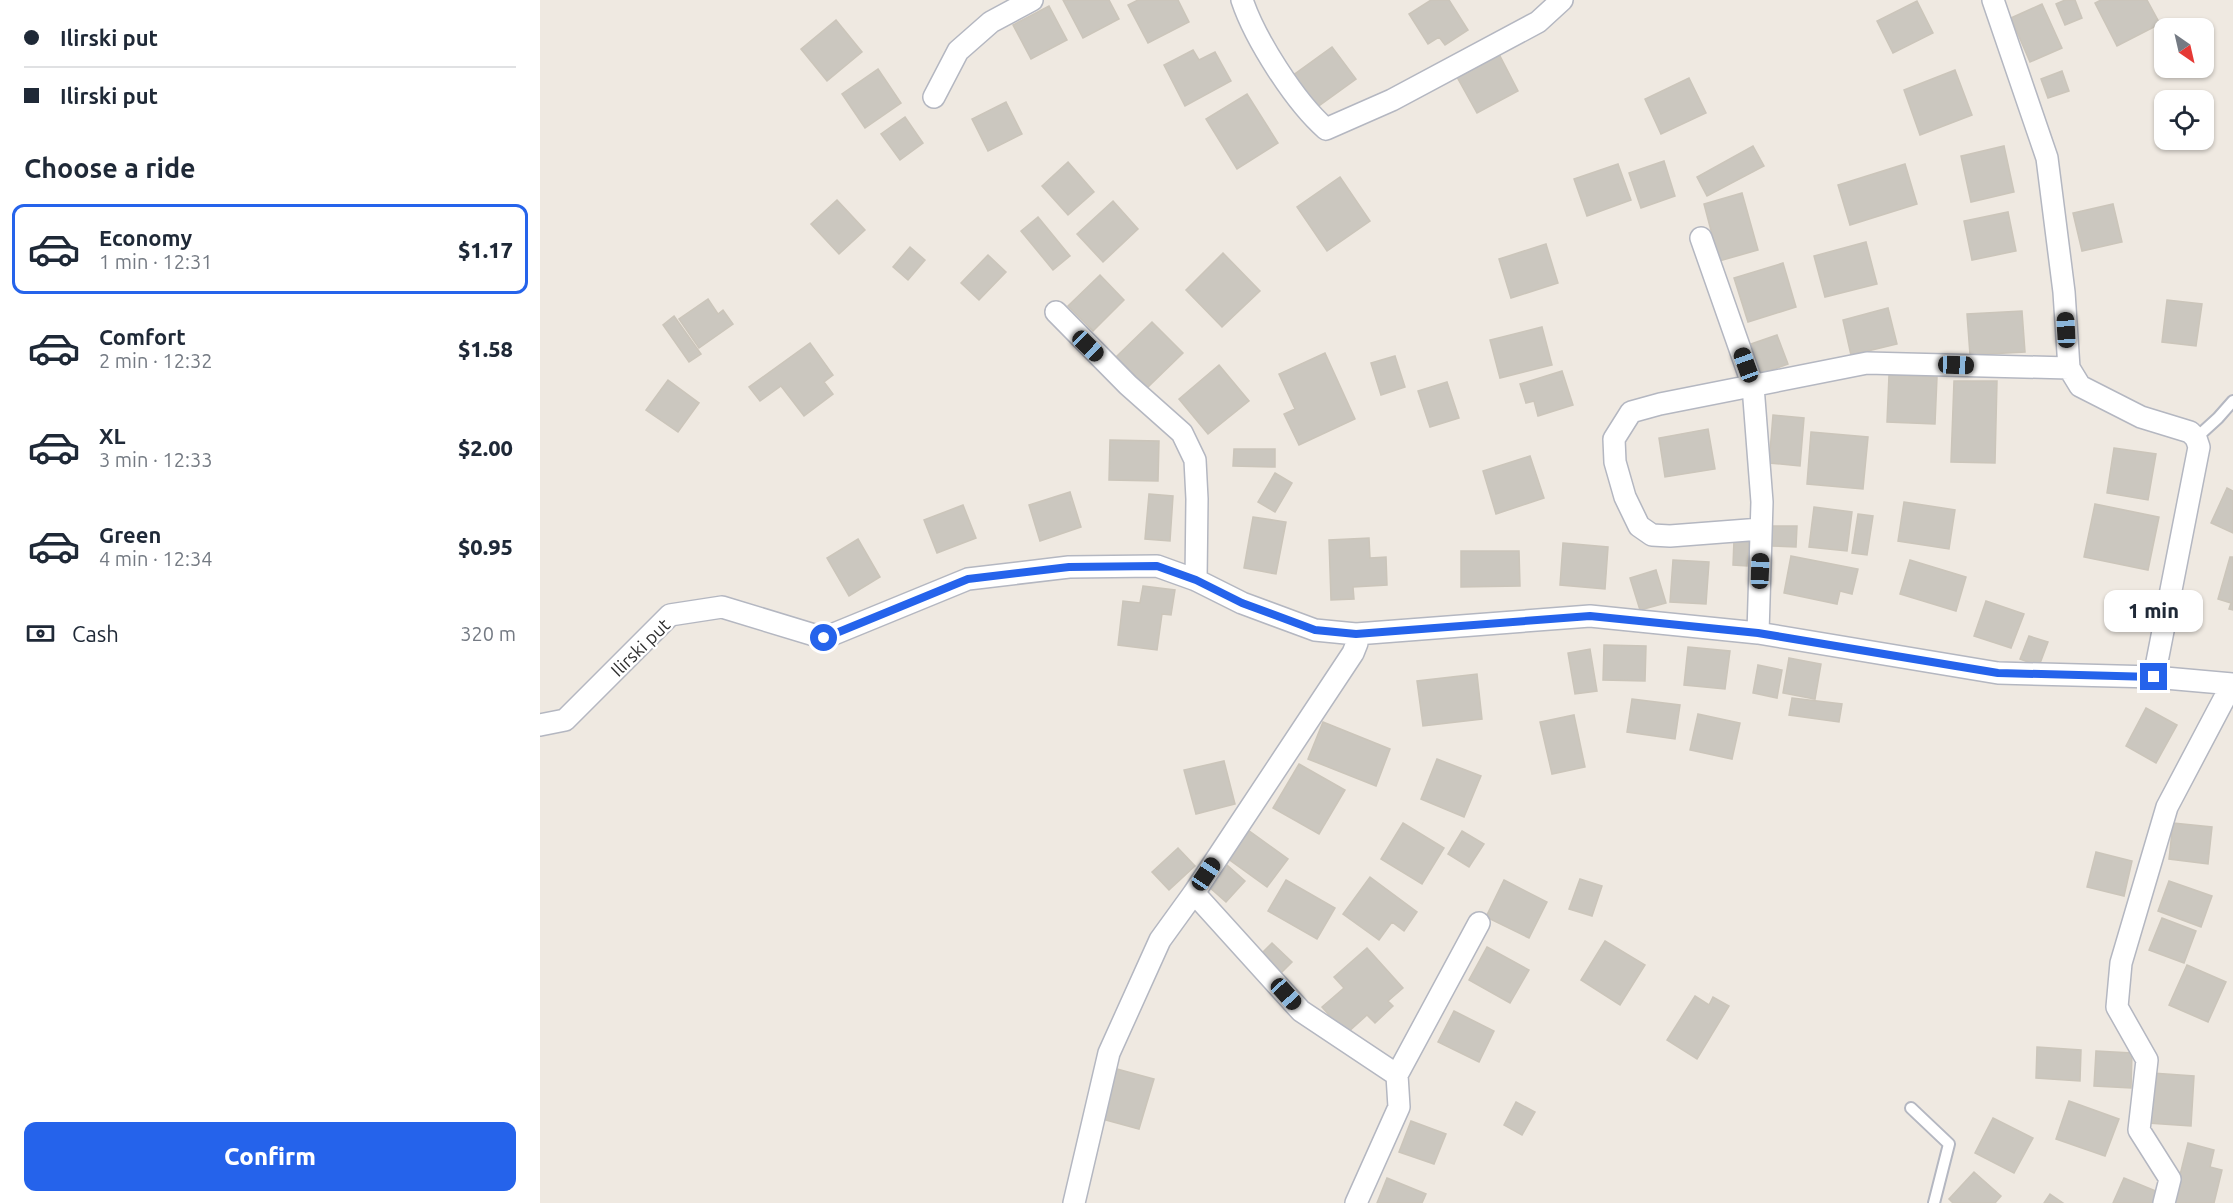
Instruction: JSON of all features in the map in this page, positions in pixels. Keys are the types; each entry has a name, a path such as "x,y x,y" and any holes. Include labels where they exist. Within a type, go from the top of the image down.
{"street":[{"path":"934,97 958,51 991,22 1032,0"},
{"path":"1242,0 1248,19 1284,77 1315,120 1326,129 1392,100 1538,22 1562,0"},
{"path":"1993,0 2048,158 2064,292 2069,368 2080,386 2141,417 2190,432 2196,438 2199,447 2154,677"},
{"path":"1701,238 1753,386 1762,502 1758,633"},
{"path":"1056,312 1128,385 1182,433 1194,460 1197,500 1196,580"},
{"path":"1761,530 1670,536 1652,535 1639,526 1625,497 1614,451 1614,439 1631,412 1660,404 1867,363 2069,368"},
{"name":"Ilirski put","path":"540,725 565,720 670,615 722,607 824,638 968,579 1069,567 1157,566 1196,580 1242,603 1315,630 1356,634 1590,616 1758,633 1998,673 2154,677 2233,684"},
{"path":"1074,1203 1110,1053 1161,940 1353,653 1357,643 1356,634"},
{"path":"2164,1203 2170,1179 2139,1130 2147,1060 2117,1007 2121,963 2167,807 2233,684"},
{"path":"1194,893 1301,1011 1397,1075"},
{"path":"1356,1203 1399,1107 1397,1075 1479,923"}],"lane":[{"path":"2196,438 2218,418 2233,400"},
{"path":"1911,1108 1949,1144 1934,1203"}],"building":[{"path":"1063,0 1109,0 1119,19 1083,38"},
{"path":"1138,0 1178,0 1189,22 1148,43 1128,5"},
{"path":"1431,0 1449,0 1468,30 1445,45 1439,37 1428,44 1409,14"},
{"path":"2065,0 2075,0 2082,18 2065,25 2056,4"},
{"path":"2101,0 2147,0 2157,18 2154,18 2154,27 2117,46 2095,3"},
{"path":"1917,1 1933,33 1893,53 1877,21"},
{"path":"2042,4 2062,48 2030,62 2011,18"},
{"path":"1049,6 1067,40 1031,59 1013,25"},
{"path":"836,20 862,52 827,81 801,49"},
{"path":"1332,47 1356,79 1316,108 1292,76"},
{"path":"1193,50 1199,60 1215,52 1231,81 1185,106 1164,65"},
{"path":"1499,54 1518,91 1477,113 1457,77"},
{"path":"878,69 901,103 865,128 842,94"},
{"path":"1955,70 1972,115 1920,135 1904,90"},
{"path":"2062,71 2069,91 2048,98 2041,79"},
{"path":"1689,78 1706,113 1661,134 1645,99"},
{"path":"1247,94 1278,143 1237,169 1206,119"},
{"path":"1006,102 1022,134 988,151 972,119"},
{"path":"905,117 923,143 900,160 881,134"},
{"path":"1753,146 1764,166 1707,196 1697,177"},
{"path":"2004,146 2014,192 1971,202 1961,156"},
{"path":"1664,161 1675,196 1641,208 1629,173"},
{"path":"1068,162 1094,192 1068,215 1042,186"},
{"path":"1618,164 1631,200 1587,216 1574,179"},
{"path":"1905,164 1917,204 1850,225 1838,185"},
{"path":"1340,177 1370,221 1327,251 1297,207"},
{"path":"1742,193 1758,250 1719,261 1704,204"},
{"path":"837,200 865,230 839,254 811,224"},
{"path":"1113,201 1138,229 1103,262 1077,234"},
{"path":"2113,204 2122,242 2082,251 2073,213"},
{"path":"2008,212 2016,251 1972,260 1964,221"},
{"path":"1038,217 1070,256 1053,270 1021,231"},
{"path":"1866,242 1877,284 1825,297 1814,256"},
{"path":"1546,244 1558,283 1511,298 1499,259"},
{"path":"910,247 925,260 908,280 893,267"},
{"path":"1223,253 1260,291 1222,327 1186,290"},
{"path":"988,255 1006,272 979,300 961,283"},
{"path":"1783,263 1796,307 1748,322 1734,278"},
{"path":"1100,275 1124,300 1093,331 1068,306"},
{"path":"708,299 718,314 723,310 733,324 699,348 679,319"},
{"path":"2167,300 2202,304 2196,346 2162,342"},
{"path":"1888,308 1897,344 1851,355 1843,320"},
{"path":"2022,311 2025,352 1970,355 1967,314"},
{"path":"674,316 701,354 689,362 663,325"},
{"path":"1152,322 1183,353 1147,388 1116,357"},
{"path":"1542,327 1552,365 1500,378 1490,340"},
{"path":"1777,335 1788,364 1759,375 1748,345"},
{"path":"810,343 833,375 824,382 833,394 804,416 781,386 760,401 749,387"},
{"path":"1325,353 1355,419 1299,445 1284,414 1295,409 1279,374"},
{"path":"1395,356 1405,387 1381,395 1371,363"},
{"path":"1219,365 1249,401 1208,434 1179,399"},
{"path":"1562,371 1573,405 1538,416 1534,401 1526,403 1520,384"},
{"path":"1889,375 1937,377 1935,424 1887,422"},
{"path":"668,380 699,403 678,432 646,410"},
{"path":"1954,381 1997,381 1995,463 1951,462"},
{"path":"1447,382 1459,418 1430,427 1418,391"},
{"path":"1773,415 1804,418 1800,466 1769,463"},
{"path":"1708,429 1715,469 1665,477 1659,438"},
{"path":"1811,432 1868,437 1863,489 1807,484"},
{"path":"1110,440 1159,441 1158,481 1109,480"},
{"path":"2114,448 2156,454 2148,500 2107,493"},
{"path":"1234,449 1275,449 1275,467 1233,466"},
{"path":"1530,456 1544,498 1496,514 1483,471"},
{"path":"1275,473 1292,483 1275,512 1258,502"},
{"path":"2227,488 2233,491 2233,533 2211,523"},
{"path":"1070,492 1081,527 1040,541 1029,505"},
{"path":"1149,494 1173,496 1170,541 1145,539"},
{"path":"1904,502 1955,510 1949,549 1898,541"},
{"path":"2095,504 2159,517 2148,570 2084,557"},
{"path":"963,505 976,538 937,553 924,520"},
{"path":"1814,507 1852,512 1847,551 1809,547"},
{"path":"1858,514 1873,516 1867,555 1852,553"},
{"path":"1253,517 1286,522 1276,574 1244,568"},
{"path":"1772,526 1797,526 1796,547 1772,546"},
{"path":"1369,538 1370,558 1386,557 1387,585 1353,587 1354,599 1331,600 1329,540"},
{"path":"858,539 880,577 849,596 827,558"},
{"path":"1734,540 1749,542 1747,566 1733,565"},
{"path":"1563,543 1608,547 1605,589 1560,585"},
{"path":"1461,551 1519,551 1520,586 1461,587"},
{"path":"1791,556 1858,569 1852,594 1840,591 1837,604 1784,593"},
{"path":"2230,557 2233,557 2233,610 2229,609 2231,603 2218,599"},
{"path":"1673,560 1709,562 1706,604 1670,602"},
{"path":"1910,560 1966,577 1956,611 1900,594"},
{"path":"1656,570 1666,603 1640,610 1630,578"},
{"path":"1143,586 1175,590 1171,615 1162,614 1157,650 1118,645 1123,601 1140,603"},
{"path":"1986,601 2024,614 2011,648 1974,636"},
{"path":"2029,636 2048,642 2039,666 2020,659"},
{"path":"1604,645 1646,646 1645,681 1603,680"},
{"path":"1688,647 1730,651 1725,689 1684,685"},
{"path":"1590,649 1597,691 1575,694 1568,653"},
{"path":"1789,658 1821,664 1815,699 1783,693"},
{"path":"1758,665 1782,670 1777,698 1753,693"},
{"path":"1477,674 1482,719 1423,726 1417,681"},
{"path":"1792,698 1842,704 1839,722 1789,715"},
{"path":"1632,699 1680,705 1675,739 1627,732"},
{"path":"2146,708 2177,725 2156,763 2126,746"},
{"path":"1698,714 1740,723 1732,759 1690,750"},
{"path":"1574,715 1585,767 1552,774 1540,722"},
{"path":"1323,722 1390,749 1376,786 1308,759"},
{"path":"1437,759 1481,776 1464,817 1421,799"},
{"path":"1224,761 1235,804 1196,814 1184,770"},
{"path":"1299,764 1345,790 1319,834 1273,808"},
{"path":"1403,823 1444,848 1422,884 1381,859"},
{"path":"2173,823 2212,827 2208,864 2169,859"},
{"path":"1248,830 1288,859 1267,887 1227,858"},
{"path":"1462,831 1484,844 1469,867 1448,854"},
{"path":"1178,848 1195,866 1169,890 1152,872"},
{"path":"2096,852 2132,861 2124,896 2087,887"},
{"path":"1227,865 1245,881 1226,902 1209,887"},
{"path":"1370,877 1417,912 1404,931 1392,922 1379,940 1343,914"},
{"path":"1580,879 1602,886 1592,916 1569,909"},
{"path":"1286,880 1335,908 1317,939 1268,911"},
{"path":"1504,880 1547,902 1529,938 1486,917"},
{"path":"2169,881 2212,896 2201,927 2158,911"},
{"path":"2162,918 2196,931 2184,963 2149,950"},
{"path":"1605,941 1645,965 1620,1005 1581,980"},
{"path":"1272,943 1292,962 1280,974 1260,955"},
{"path":"1487,947 1529,970 1510,1003 1469,980"},
{"path":"1367,948 1403,988 1388,1001 1393,1006 1375,1023 1367,1015 1346,1034 1322,1007 1344,988 1334,977"},
{"path":"2187,965 2226,982 2208,1022 2169,1005"},
{"path":"1695,996 1709,1005 1713,997 1729,1006 1697,1059 1667,1040"},
{"path":"1454,1011 1494,1031 1479,1062 1438,1042"},
{"path":"2037,1047 2081,1050 2080,1081 2036,1078"},
{"path":"2096,1051 2132,1053 2131,1088 2094,1086"},
{"path":"1117,1069 1154,1079 1139,1129 1102,1119"},
{"path":"2152,1073 2194,1076 2191,1126 2148,1123"},
{"path":"2069,1101 2119,1119 2105,1156 2056,1139"},
{"path":"1516,1102 1535,1112 1522,1135 1504,1125"},
{"path":"1993,1118 2033,1138 2014,1173 1975,1153"},
{"path":"1411,1121 1446,1134 1434,1164 1399,1152"},
{"path":"2188,1143 2214,1150 2210,1167 2222,1170 2214,1203 2173,1203"},
{"path":"1974,1172 2001,1196 1995,1203 1953,1203 1949,1199"},
{"path":"1387,1178 1426,1194 1422,1203 1377,1203"},
{"path":"2124,1178 2158,1192 2154,1203 2113,1203"},
{"path":"2050,1194 2063,1203 2044,1203"}],"route":[{"path":"824,638 968,579 1069,567 1157,566 1196,580 1242,603 1315,630 1356,634 1590,616 1758,633 1998,673 2154,677"}]}
